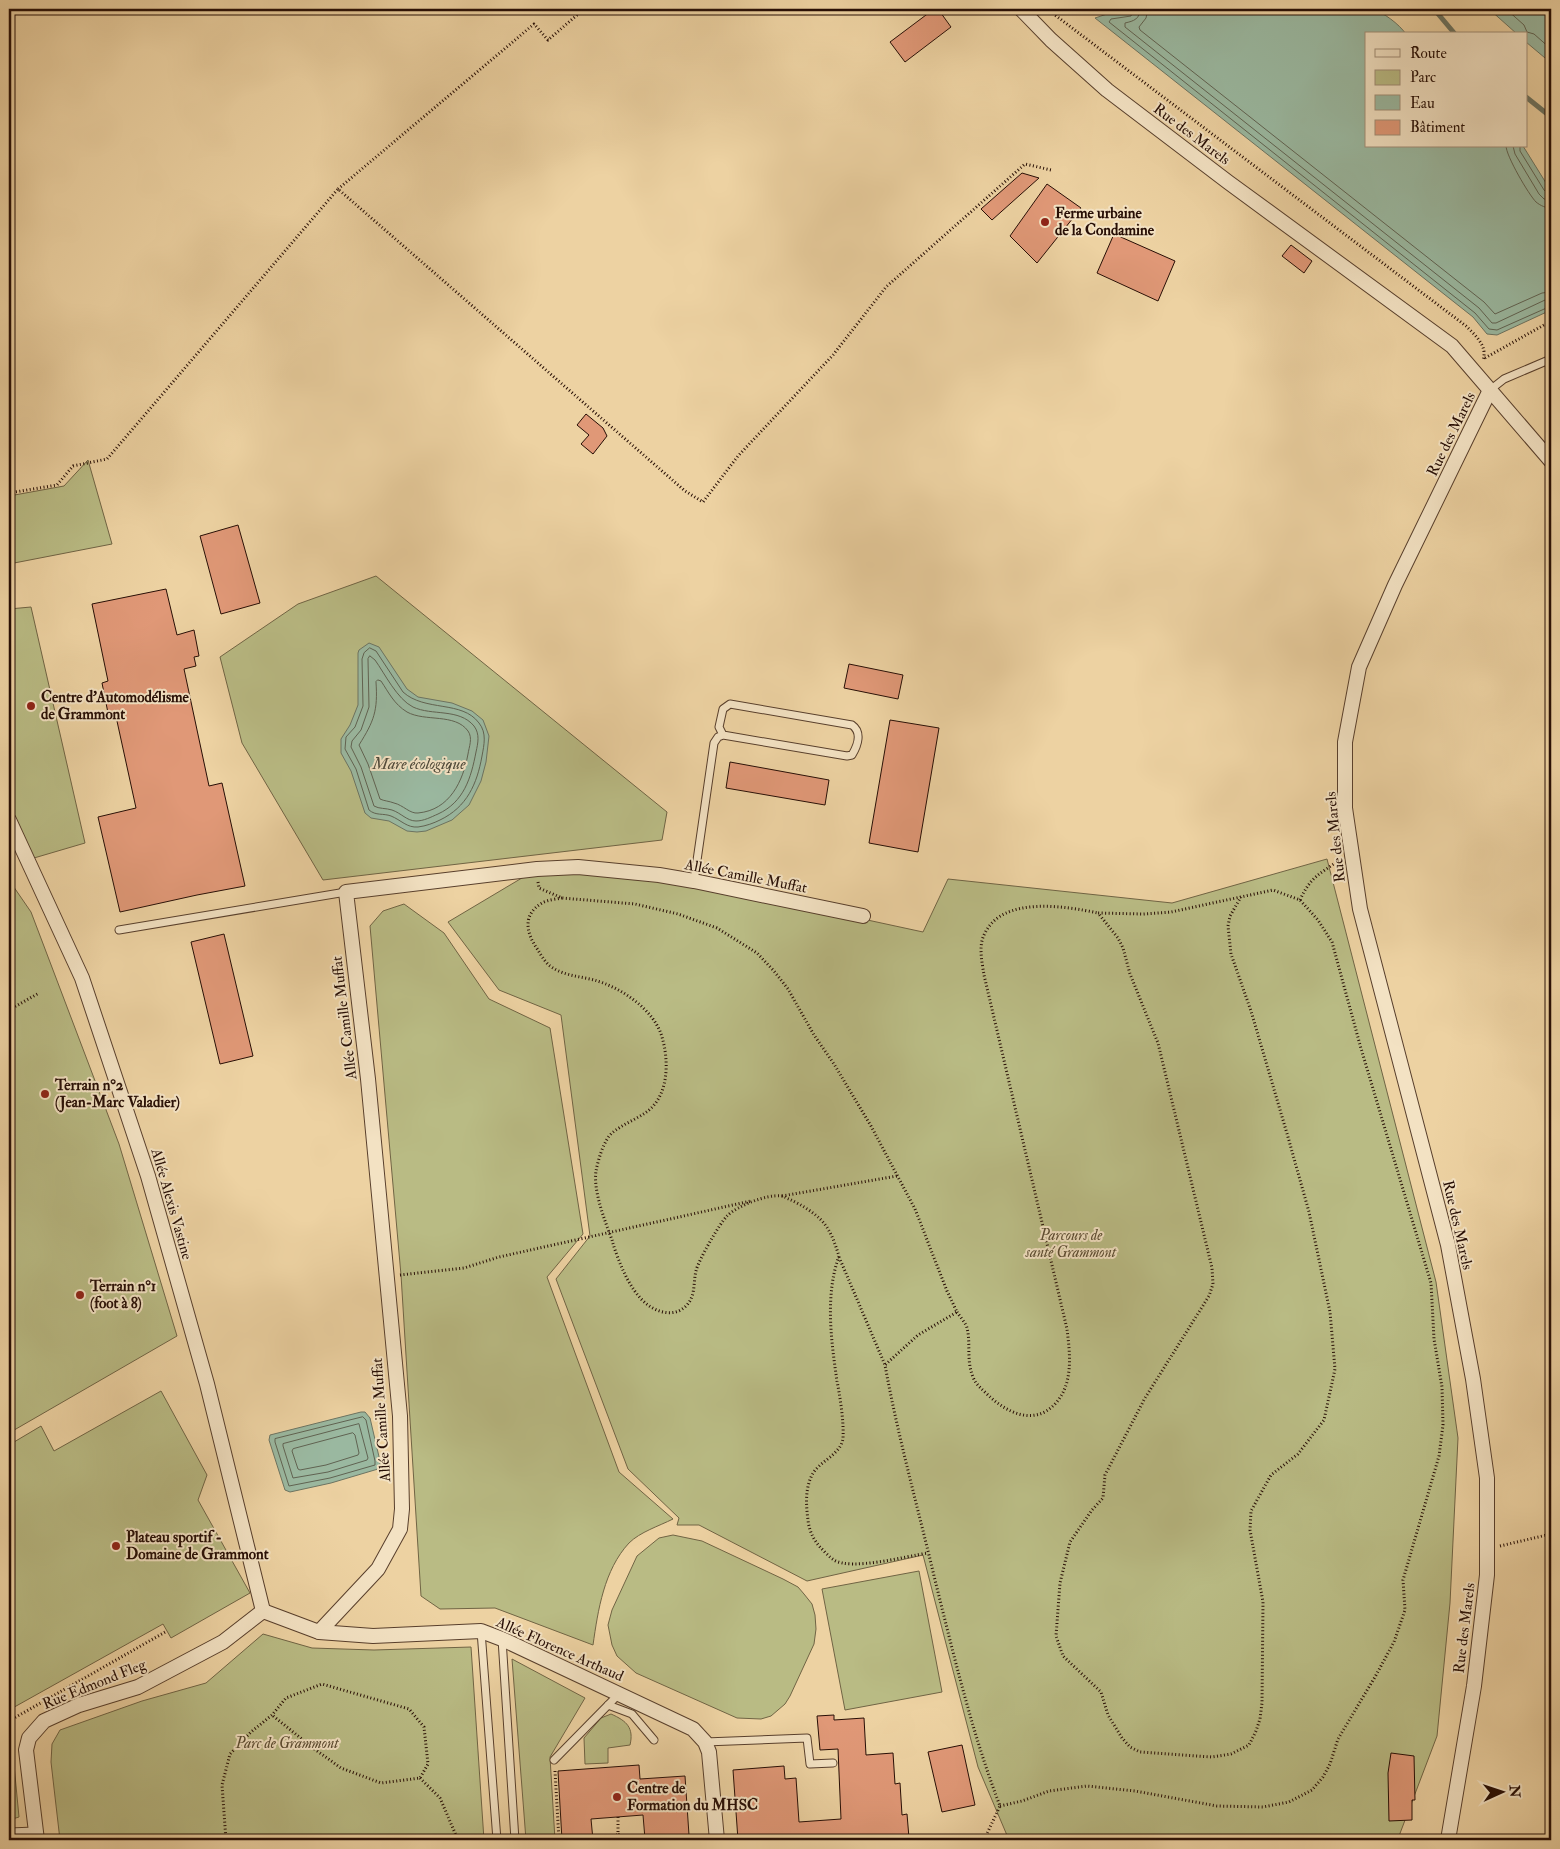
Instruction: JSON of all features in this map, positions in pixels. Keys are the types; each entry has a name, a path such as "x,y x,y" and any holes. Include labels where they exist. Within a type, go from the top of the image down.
{"street":[{"name":"Rue des Marels","path":"1021,9 1051,40 1107,90 1228,182 1452,346 1490,390 1358,667 1345,742 1345,808 1360,909 1448,1245 1473,1379 1487,1478 1487,1575 1474,1686 1448,1840"},
{"path":"1490,390 1551,461"},
{"name":"Allée Alexis Vastine","path":"9,820 82,978 148,1176 207,1384 263,1611"},
{"name":"Allée Camille Muffat","path":"319,1632 378,1569 400,1530 402,1509 400,1416 368,1079 346,892 537,869 578,867 659,875 694,881 863,916"},
{"name":"Allée Florence Arthaud","path":"263,1611 319,1632 373,1636 481,1632 502,1639 693,1729 705,1742"},
{"name":"Rue Edmond Fleg","path":"36,1836 26,1750 30,1738 44,1721 79,1705 138,1687 223,1642 263,1611"},
{"path":"705,1742 709,1752 717,1840"}],"lane":[{"path":"1490,390 1504,379 1551,359"},
{"path":"694,881 714,743 718,737 723,736 847,756 852,755 856,749 859,735 857,728 852,725 730,704 723,709 719,727 723,736"},
{"path":"119,930 346,892"},
{"path":"481,1632 497,1840"},
{"path":"502,1639 515,1840"},
{"path":"554,1760 614,1699 615,1691"},
{"path":"608,1705 632,1714 654,1740"},
{"path":"705,1742 807,1738 810,1764 833,1763"},
{"path":"9,1832 36,1836"}],"path":[{"path":"9,493 57,485 73,466 107,459 338,189 534,24 548,40 584,9"},
{"path":"1047,9 1466,326 1479,339 1485,351 1485,358 1481,366"},
{"path":"338,189 685,491 703,502 738,456 833,354 886,287 1025,164 1052,170"},
{"path":"1485,358 1551,321"},
{"path":"1300,900 1311,880 1339,860 1350,843"},
{"path":"537,869 539,888 562,898"},
{"path":"754,1200 727,1216 696,1270 694,1290 687,1305 678,1312 670,1313 654,1310 637,1296 614,1249 597,1190 596,1172 602,1151 610,1134 649,1110 662,1093 666,1076 666,1060 662,1036 657,1024 630,996 612,986 560,972 549,965 530,939 528,924 530,914 543,902 562,898 635,904 678,914 717,928 756,953 774,971 788,989 814,1035 834,1064 871,1126 915,1209 947,1291 967,1328 968,1355 972,1375 977,1384 999,1405 1020,1415 1034,1416 1047,1412 1060,1399 1067,1384 1069,1346 1067,1329 984,974 982,945 984,934 993,920 1010,911 1054,906 1098,912 1143,914 1171,912 1273,890 1300,900 1318,920 1332,942 1360,1045 1431,1283 1434,1339 1442,1387 1443,1425 1440,1456 1403,1580 1406,1610 1394,1642 1338,1739 1330,1764 1323,1777 1312,1790 1289,1802 1263,1807 1217,1806 1087,1786 1049,1791 1022,1802 1000,1806"},
{"path":"1098,912 1118,938 1123,948 1130,974 1158,1043 1212,1268 1213,1284 1209,1296 1144,1398 1105,1475 1103,1498 1092,1510 1070,1542 1060,1583 1056,1636 1063,1656 1101,1692 1108,1715 1130,1747 1140,1752 1212,1757 1231,1754 1249,1745 1260,1719 1262,1703 1263,1602 1250,1530 1251,1511 1271,1475 1298,1454 1324,1420 1335,1369 1330,1312 1308,1212 1251,1011 1231,954 1228,926 1230,916 1241,896"},
{"path":"9,1010 39,993"},
{"path":"386,1276 464,1268 499,1257 754,1200 897,1176"},
{"path":"777,1196 805,1206 828,1227 884,1365 896,1426 950,1643 984,1765 1000,1806 984,1840"},
{"path":"839,1256 833,1273 831,1287 833,1352 840,1397 843,1439 837,1450 813,1474 808,1486 806,1507 808,1529 818,1545 834,1560 844,1564 870,1563 928,1553"},
{"path":"884,1365 918,1335 957,1312"},
{"path":"1505,1546 1551,1534"},
{"path":"9,1721 167,1631"},
{"path":"226,1840 222,1785 230,1754 251,1732 272,1715 286,1698 322,1684 409,1709 424,1727 428,1764 420,1778"},
{"path":"272,1715 341,1768 381,1783 420,1778"},
{"path":"554,1760 559,1840"},
{"path":"420,1778 440,1798 458,1840"},
{"path":"612,1840 618,1834 618,1817"},
{"path":"618,1834 625,1840"}],"green space":[{"path":"88,460 112,544 9,564 9,496 64,486"},
{"path":"376,576 667,812 662,840 323,880 242,743 220,657 298,604"},
{"name":"Centre d'Automodélisme de Grammont","path":"31,607 85,843 34,858 9,803 9,609"},
{"name":"Parcours de santé Grammont","path":"1327,859 1436,1282 1458,1438 1450,1603 1437,1736 1399,1836 1339,1840 1009,1840 978,1767 923,1555 807,1581 699,1525 677,1525 679,1518 628,1469 556,1279 590,1236 561,1015 499,990 448,922 537,869 659,875 923,932 948,879 1172,903"},
{"path":"9,880 31,912 119,1144 177,1336 9,1433"},
{"path":"404,904 444,933 489,999 550,1028 583,1234 547,1277 619,1472 673,1519 639,1536 629,1543 620,1554 604,1591 593,1645 495,1608 440,1609 421,1596 401,1275 370,926 383,911"},
{"name":"Plateau sportif - Domaine de Grammont","path":"161,1391 207,1475 198,1500 250,1593 171,1638 163,1624 9,1710 9,1445 41,1426 54,1451"},
{"path":"673,1535 702,1541 783,1579 798,1587 812,1604 816,1629 814,1644 790,1696 785,1704 771,1716 761,1719 737,1718 636,1673 617,1656 612,1645 608,1625 612,1610 637,1556 659,1538"},
{"path":"919,1571 942,1692 845,1710 822,1589"},
{"name":"Parc de Grammont","path":"263,1634 312,1648 374,1650 471,1647 484,1840 60,1840 51,1762 52,1744 60,1730 142,1701 206,1683"},
{"path":"512,1659 585,1698 550,1757 555,1840 526,1840"},
{"path":"611,1714 621,1719 628,1726 631,1734 630,1745 608,1748 608,1763 585,1764 584,1738 601,1718"},
{"path":"12,1744 19,1817 9,1820 9,1746"}],"water":[{"path":"1146,9 1372,9 1390,19 1404,32 1365,32 1365,148 1524,148 1551,191 1551,310 1497,335 1487,334 1473,317 1095,18 1107,14"},
{"path":"1489,9 1551,9 1551,63 1528,44 1528,32 1515,32"},
{"name":"Mare écologique","path":"369,643 379,647 407,689 418,697 452,703 472,711 483,720 489,736 486,762 481,781 469,805 452,820 426,831 407,831 389,821 371,818 365,813 351,771 341,753 341,739 350,725 358,705 358,653 359,650"},
{"path":"365,1412 370,1418 380,1461 378,1469 331,1483 290,1492 285,1490 269,1440 270,1435"}],"building":[{"path":"934,9 938,9 951,27 905,62 890,42"},
{"path":"1022,173 1039,178 992,220 981,209"},
{"name":"Ferme urbaine de la Condamine","path":"1047,184 1081,208 1037,263 1010,236"},
{"path":"1114,234 1175,261 1158,301 1097,273"},
{"path":"1291,245 1312,261 1304,273 1282,256"},
{"path":"586,414 603,428 607,436 593,454 581,444 589,435 577,425"},
{"path":"238,525 260,603 221,614 200,536"},
{"path":"166,589 177,635 194,630 199,656 194,657 196,666 184,669 209,786 222,783 245,886 120,912 98,817 136,808 115,712 108,713 102,683 108,681 92,604"},
{"path":"849,664 903,675 898,699 844,688"},
{"path":"890,720 939,728 918,852 869,843"},
{"path":"730,762 829,780 825,805 726,788"},
{"path":"224,934 253,1056 220,1064 191,942"},
{"path":"834,1715 834,1720 864,1718 866,1755 893,1753 895,1784 900,1783 902,1815 907,1814 909,1838 872,1840 738,1840 733,1770 784,1766 785,1779 796,1778 799,1822 841,1819 838,1749 820,1750 817,1716"},
{"path":"962,1745 975,1805 942,1812 928,1752"},
{"path":"1391,1753 1414,1756 1415,1800 1412,1800 1412,1820 1389,1821 1388,1773"},
{"path":"639,1765 640,1779 685,1776 689,1835 645,1839 643,1815 591,1819 593,1840 562,1840 558,1771"}],"waterway":[{"path":"1434,9 1453,32"},
{"path":"1528,99 1551,117"}],"place":[{"name":"Ferme urbaine de la Condamine","path":"1045,222"},
{"name":"Centre d'Automodélisme de Grammont","path":"31,706"},
{"name":"Terrain n°2 (Jean-Marc Valadier)","path":"45,1094"},
{"name":"Terrain n°1 (foot à 8)","path":"80,1295"},
{"name":"Plateau sportif - Domaine de Grammont","path":"116,1546"},
{"name":"Centre de Formation du MHSC","path":"617,1797"}]}
